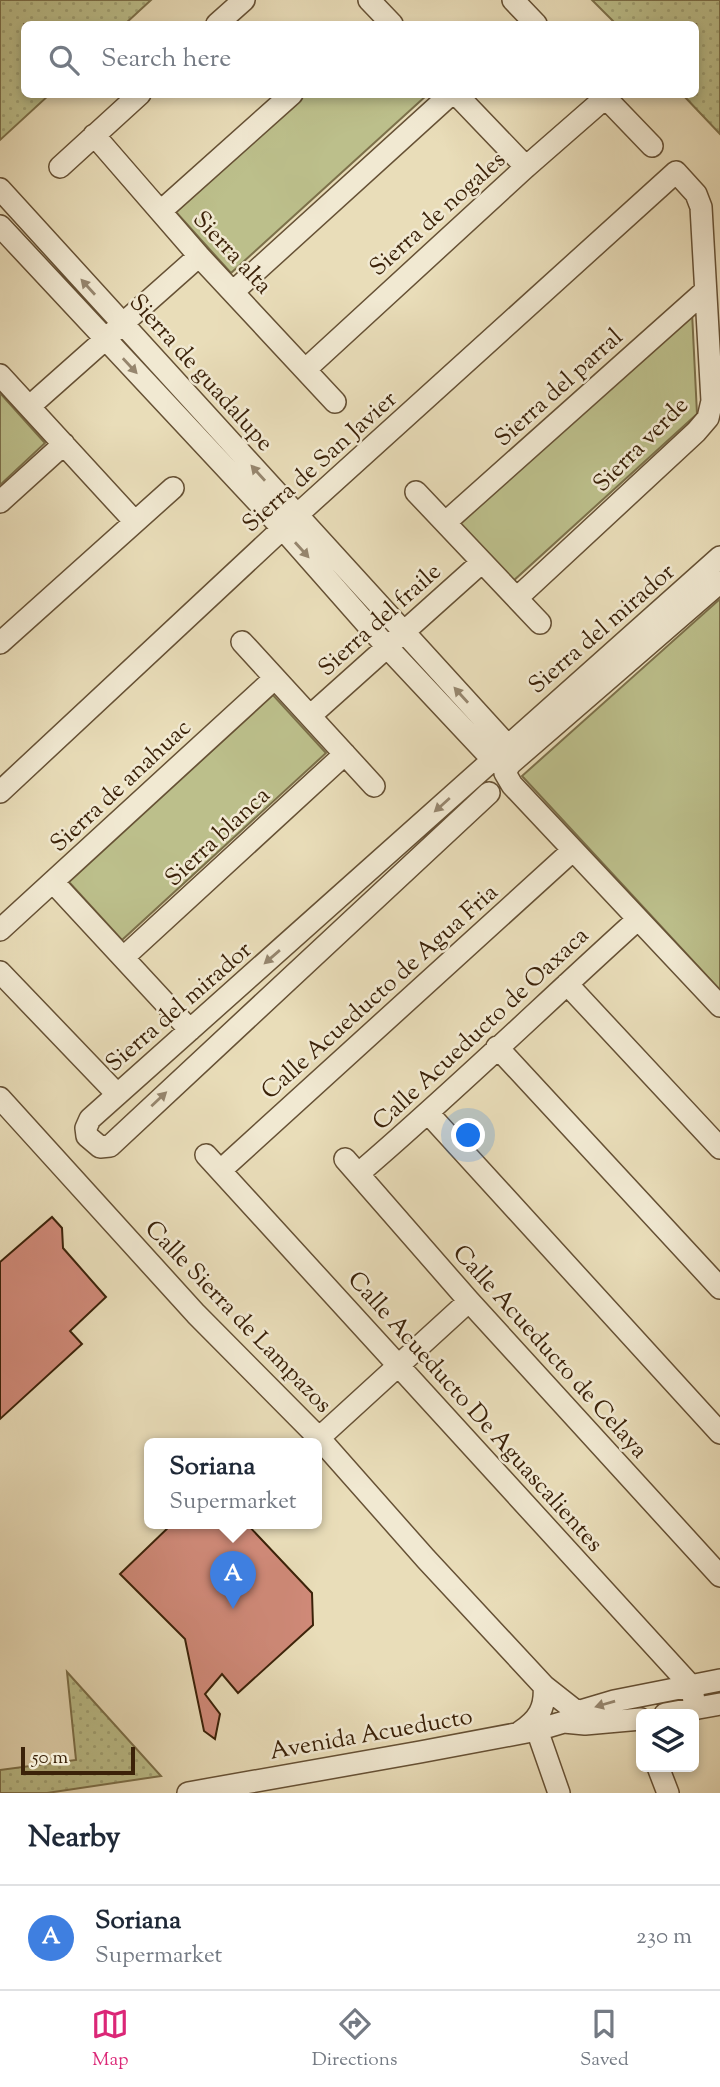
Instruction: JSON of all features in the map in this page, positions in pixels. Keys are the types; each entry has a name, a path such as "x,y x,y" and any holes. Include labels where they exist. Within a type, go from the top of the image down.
{"street":[{"path":"220,21 244,0"},
{"path":"513,0 533,21"},
{"path":"60,167 135,98"},
{"path":"161,211 288,98"},
{"path":"233,291 447,98"},
{"path":"460,98 526,167"},
{"name":"Sierra de nogales","path":"306,369 602,98"},
{"path":"606,98 652,146"},
{"name":"Sierra alta","path":"94,135 199,256 335,402"},
{"name":"Sierra verde","path":"517,598 708,418 712,401 714,355 705,291 701,207 696,194 676,172"},
{"name":"Sierra de San Javier","path":"0,792 290,522 676,172"},
{"name":"Sierra de guadalupe","path":"0,189 122,324 290,522 387,647 502,759"},
{"name":"Sierra de guadalupe","path":"0,226 105,340 404,631 502,759"},
{"path":"30,406 199,256"},
{"name":"Sierra del parral","path":"446,522 705,291"},
{"path":"0,375 135,522"},
{"path":"0,502 64,444"},
{"path":"0,643 173,488"},
{"path":"416,492 540,623"},
{"name":"Sierra del mirador","path":"489,793 110,1146 100,1147 87,1136 86,1128 90,1119 117,1094 343,894 502,759 720,557"},
{"name":"Sierra del fraile","path":"310,716 482,562"},
{"name":"Sierra del mirador","path":"502,759 516,759 720,582"},
{"path":"242,642 374,786"},
{"name":"Sierra de anahuac","path":"0,930 275,678"},
{"name":"Sierra blanca","path":"124,957 345,754"},
{"path":"502,759 512,785 720,1006"},
{"name":"Calle Acueducto de Agua Fria","path":"214,1162 572,851"},
{"path":"52,882 190,1030"},
{"path":"343,894 358,913"},
{"name":"Calle Acueducto de Oaxaca","path":"352,1166 428,1113 637,920"},
{"path":"0,972 117,1094"},
{"path":"567,984 720,1148"},
{"path":"497,1047 720,1288"},
{"name":"Calle Sierra de Lampazos","path":"0,1097 196,1314 319,1438"},
{"path":"428,1113 720,1433"},
{"name":"Calle Acueducto De Aguascalientes","path":"214,1162 692,1686"},
{"name":"Calle Acueducto de Celaya","path":"352,1166 469,1301 720,1576"},
{"path":"319,1438 469,1301"},
{"name":"Calle Sierra de Lampazos","path":"322,1441 426,1559 575,1719"},
{"name":"Avenida Acueducto","path":"191,1793 528,1731 575,1719 614,1701 720,1680"},
{"path":"544,1686 545,1696 539,1715 528,1731 559,1793"},
{"path":"692,1686 695,1709 720,1704"},
{"name":"Avenida Acueducto","path":"575,1719 636,1721"},
{"path":"659,1772 667,1793"}],"green space":[{"path":"0,0 151,0 128,21 21,21 21,98 46,98 0,140"},
{"path":"592,0 720,0 720,134 686,98 699,98 699,21 613,21"},
{"path":"302,98 424,98 231,273 176,212"},
{"path":"692,312 697,414 512,582 455,522"},
{"path":"0,393 45,443 0,485"},
{"path":"720,599 720,990 522,776"},
{"path":"273,695 326,753 122,940 69,882"},
{"path":"67,1672 161,1776 47,1793 0,1793 0,1770 76,1760"}],"building":[{"path":"52,1217 62,1228 63,1248 106,1297 70,1331 82,1344 0,1419 0,1262"},
{"path":"167,1529 252,1529 312,1593 313,1625 238,1693 222,1674 205,1694 220,1714 215,1739 204,1731 185,1639 120,1574"}],"place":[{"name":"Soriana","path":"233,1609"}]}
